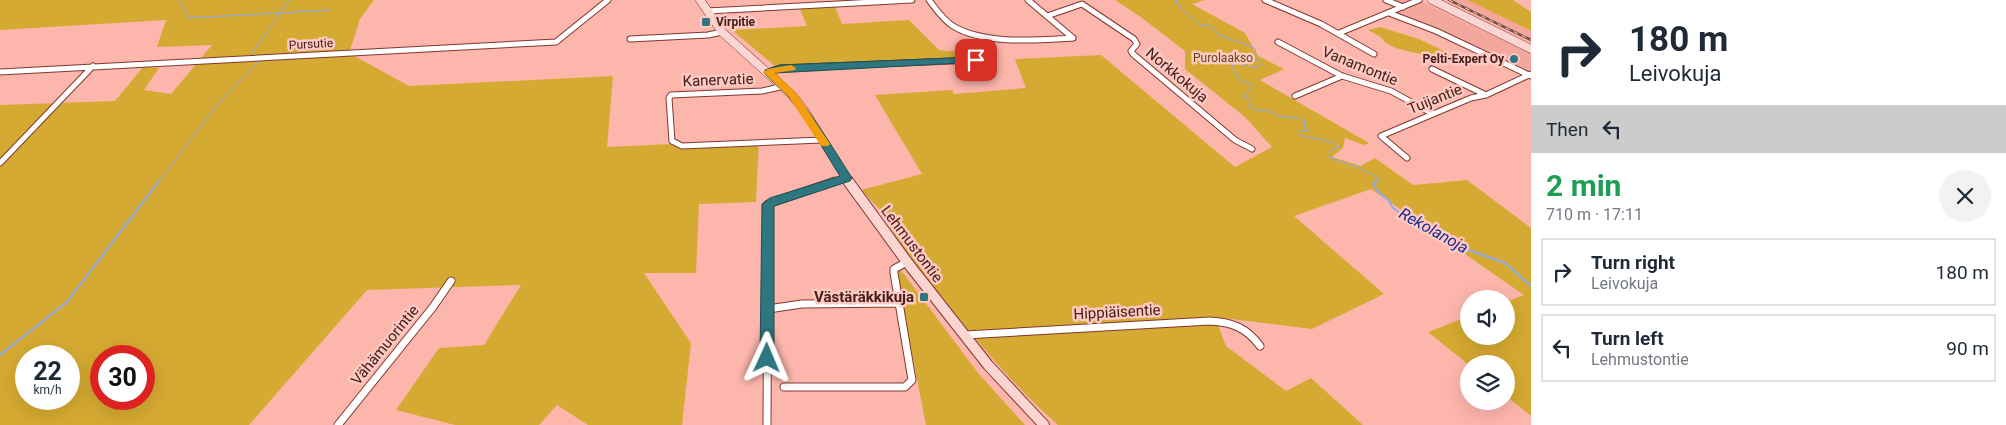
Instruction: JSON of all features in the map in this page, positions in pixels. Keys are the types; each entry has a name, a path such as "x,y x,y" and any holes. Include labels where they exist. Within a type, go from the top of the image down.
{"main road":[{"name":"Lehmustontie","path":"700,0 722,32 784,86 806,113 846,178 907,262 988,365 1044,425"},
{"path":"1432,0 1531,49"}],"street":[{"name":"Pursutie","path":"0,72 556,42 608,0"},
{"path":"706,11 912,0"},
{"path":"929,0 951,25 960,30 994,38 1021,40 1073,38 1028,0"},
{"path":"1264,0 1282,6 1339,33 1374,54"},
{"path":"1386,0 1403,7"},
{"path":"1339,33 1419,0"},
{"name":"Norkkokuja","path":"1048,16 1078,4 1090,7 1134,39 1137,44 1131,51 1136,57 1235,140 1252,149"},
{"path":"1389,13 1436,30 1530,75"},
{"path":"630,39 708,35 722,32"},
{"name":"Vanamontie","path":"1278,42 1342,76 1391,91 1433,114"},
{"path":"768,72 780,68 976,60"},
{"path":"0,162 94,66"},
{"path":"1432,69 1486,95"},
{"name":"Tuijantie","path":"1407,158 1381,136 1470,98 1486,95 1530,75"},
{"path":"1295,96 1342,76"},
{"name":"Kanervatie","path":"784,86 762,91 671,94 672,141 682,146 822,140"},
{"path":"767,425 768,204 846,178"},
{"path":"784,387 905,387 912,380 894,269 907,262"},
{"name":"Vähämuorintie","path":"338,425 433,307 451,281"},
{"path":"768,309 802,304 899,303"},
{"name":"Hippiäisentie","path":"965,335 1224,321 1238,325 1249,332 1260,346"}],"shaded area":[{"path":"1389,0 1418,0 1531,54 1531,76 1397,15 1396,12 1405,8"},
{"path":"1446,0 1467,0 1531,31 1531,42"}],"green space":[{"path":"0,0 374,0 360,19 349,53 409,86 613,76 607,147 759,140 756,202 699,204 696,273 644,273 691,343 682,425 588,425 557,405 539,425 455,425 396,410 439,348 484,345 521,285 367,290 249,425 0,425 0,105 115,101 143,67 159,68 144,90 171,94 212,45 157,47 166,20 0,30"},
{"name":"Purolaakso","path":"1115,0 1205,0 1192,4 1245,33 1258,56 1284,69 1260,80 1369,143 1364,145 1345,138 1343,148 1332,157 1361,166 1375,158 1413,185 1467,180 1531,228 1531,416 1515,403 1515,355 1460,355 1460,358 1428,332 1460,320 1460,345 1515,345 1515,298 1524,295 1371,189 1294,216 1384,294 1312,329 1215,317 1226,346 1286,391 1311,378 1363,425 1058,425 1035,404 972,334 894,236 883,213 861,190 922,174 875,95 952,90 954,94 1026,88 1015,59 1101,55 1235,167 1272,147 1245,117 1185,69 1185,51"},
{"path":"1467,0 1513,0 1531,12 1531,31"},
{"path":"835,7 842,24 909,20 939,50 967,53 969,58 776,67 732,30 807,26 800,9"},
{"path":"1380,27 1419,39 1450,54 1441,59 1391,46 1381,37 1368,30"},
{"path":"900,269 979,374 1025,425 926,425 896,272"}],"waterway":[{"path":"179,0 189,18 280,13"},
{"path":"280,13 289,0"},
{"path":"1176,0 1177,4 1198,24 1211,26 1219,35 1255,48 1256,55 1252,56 1262,63 1256,68 1235,63 1232,65 1239,79 1252,85 1251,89 1242,96 1252,101 1250,106 1255,110 1269,111 1280,117 1296,118 1305,121 1304,126 1310,130 1299,131 1300,135 1325,140 1334,144 1339,147 1327,153 1328,157 1357,167 1380,179 1377,181"},
{"path":"280,13 331,10"},
{"path":"249,58 280,13"},
{"path":"158,183 216,106 260,60"},
{"path":"0,355 67,302 159,181"},
{"name":"Rekolanoja","path":"1374,183 1377,181"},
{"name":"Rekolanoja","path":"1374,183 1376,190 1389,201 1393,208 1409,220 1430,228 1463,248 1505,263 1531,286"}],"railway":[{"path":"1449,0 1531,40"}],"slow traffic":[{"path":"791,68 780,68 768,72 792,95 806,113 825,144"}],"place":[{"name":"Virpitie","path":"706,22"},
{"name":"Pelti-Expert Oy","path":"1514,59"},
{"name":"Västäräkkikuja","path":"924,297"}],"route":[{"path":"767,358 768,204 846,178 806,113 784,86 768,72 780,68 976,60"}]}
